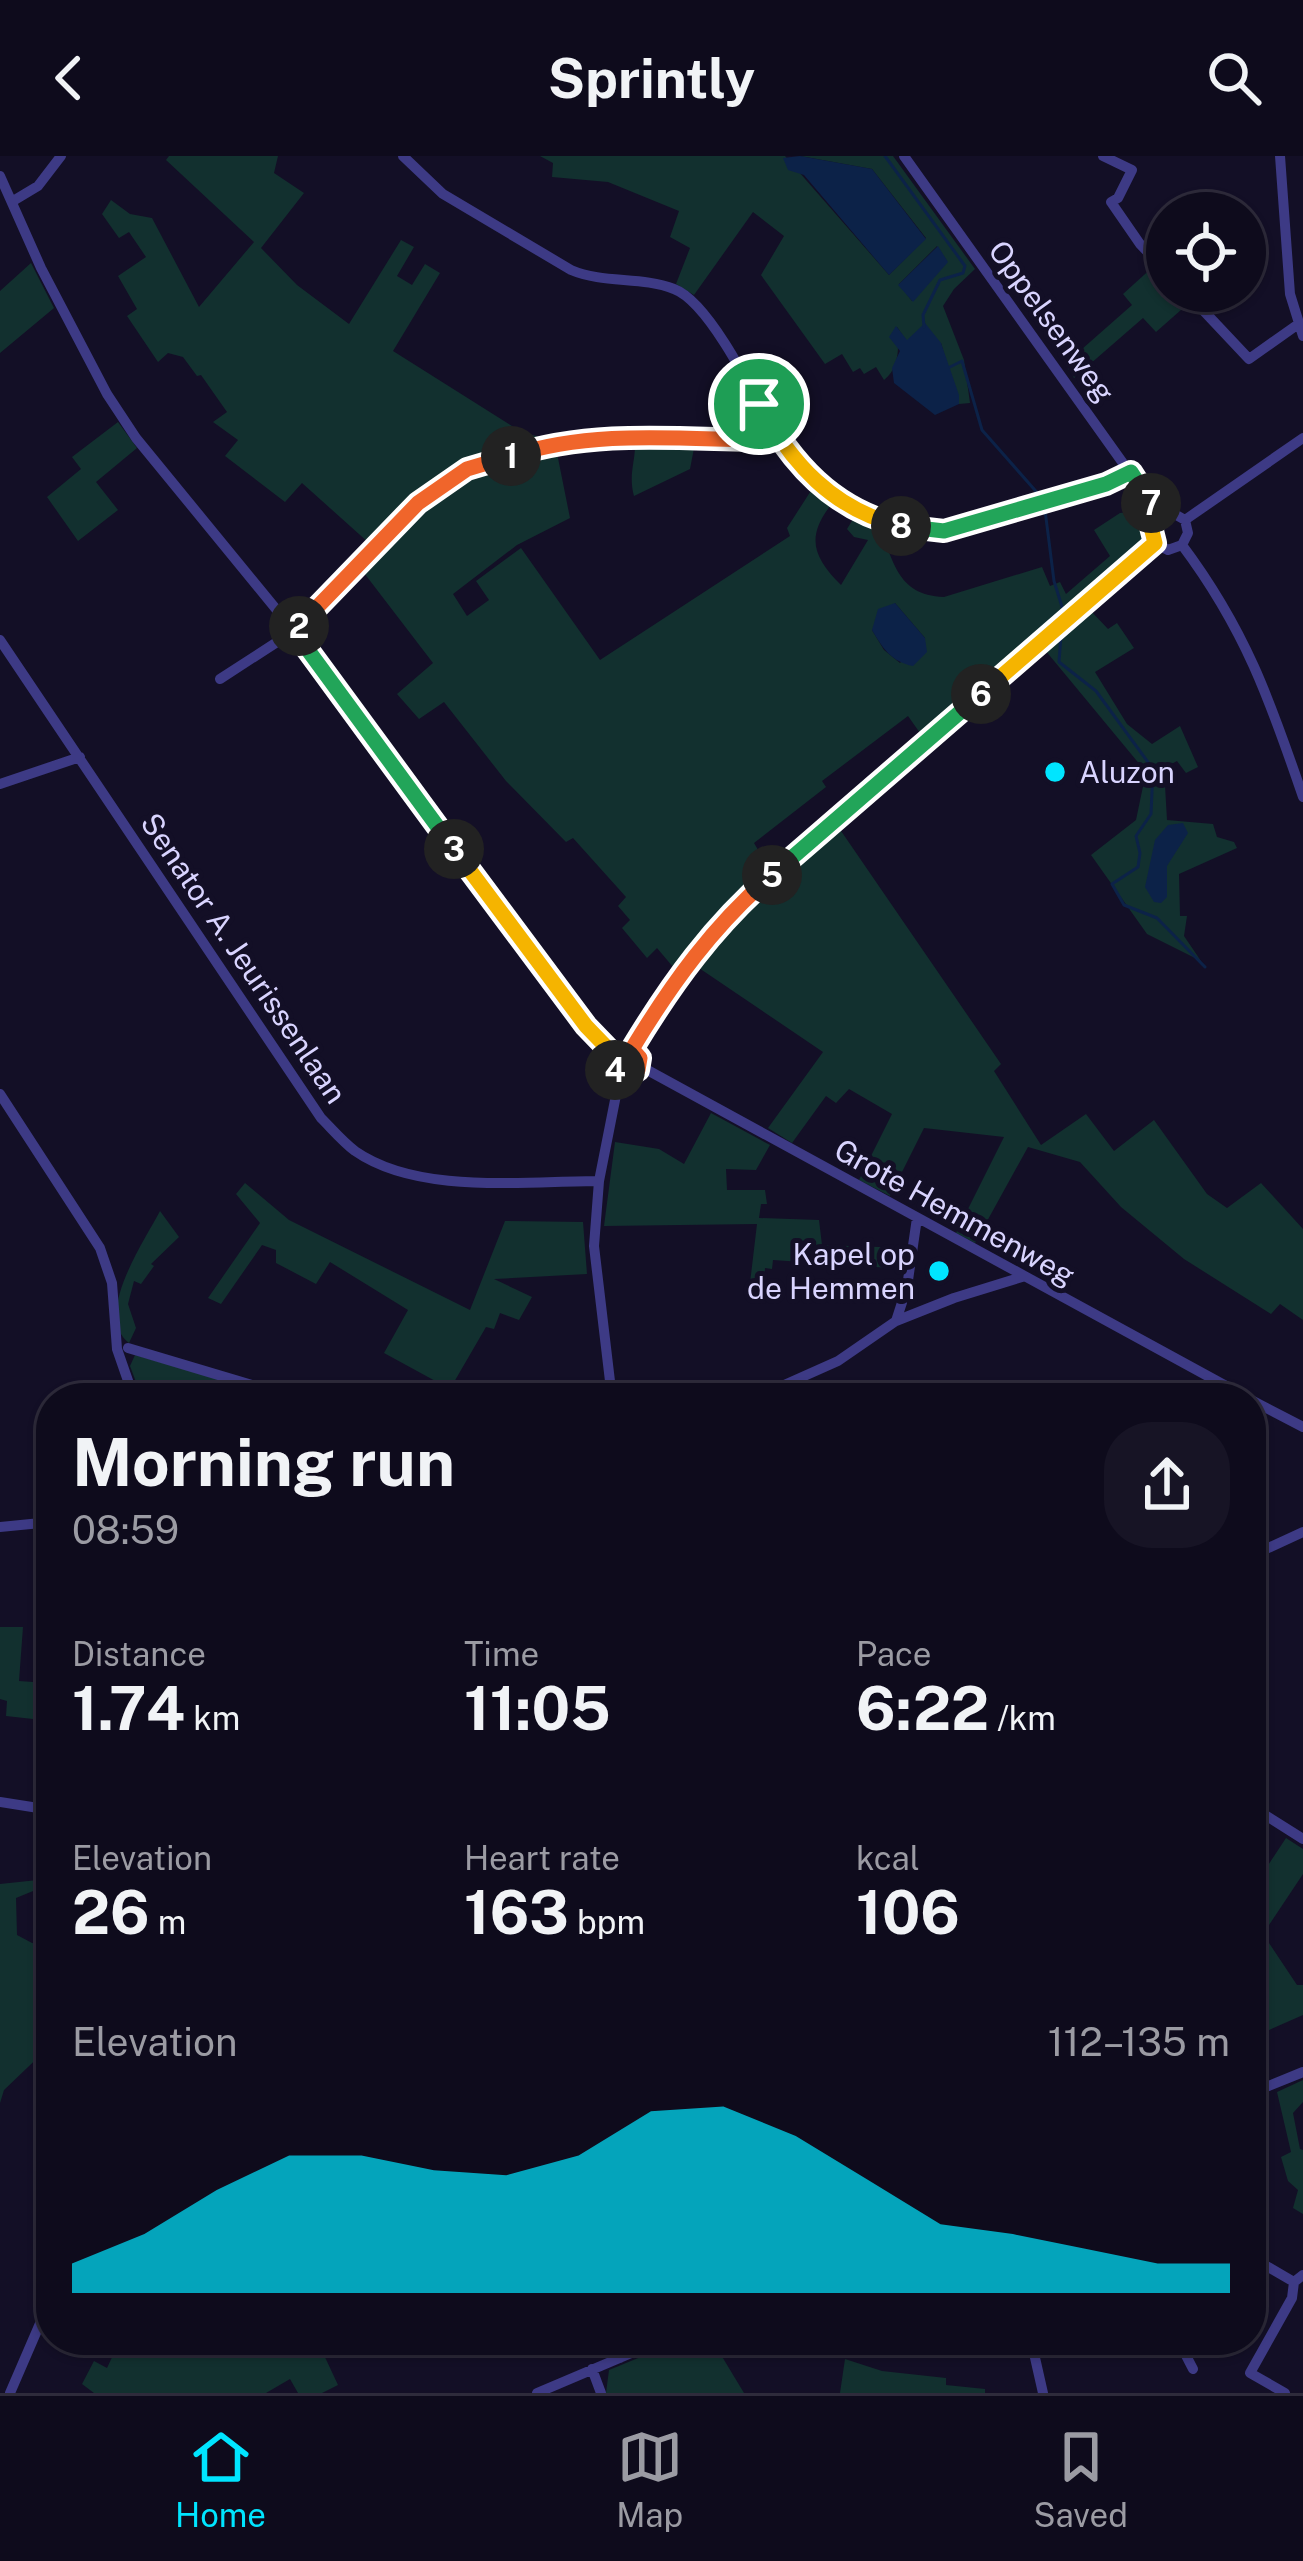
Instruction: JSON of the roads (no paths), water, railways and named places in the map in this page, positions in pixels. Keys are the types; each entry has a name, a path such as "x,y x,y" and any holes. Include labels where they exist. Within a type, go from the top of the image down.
{"street":[{"path":"13,201 38,186 61,156"},
{"path":"403,156 442,194 571,270 591,278 676,289 694,302 724,342 781,444 815,482 844,503 888,523 944,531 1106,484 1131,472"},
{"name":"Oppelsenweg","path":"904,156 1160,515"},
{"path":"1102,156 1132,170 1118,198 1111,202 1146,250"},
{"path":"1205,312 1250,359 1300,330 1290,294 1280,156"},
{"path":"0,176 40,268 106,394 136,438 294,631 573,1008 614,1055 614,1068 620,1075 632,1075 640,1066 632,1049 614,1055"},
{"path":"748,440 759,404"},
{"path":"220,680 294,631 418,503 467,469 550,445 612,436 781,444"},
{"path":"1185,520 1303,438"},
{"path":"1171,512 1185,520 1188,533 1182,545 1168,550 1155,543 1151,527 1160,515 1171,512"},
{"path":"632,1049 693,954 743,900 1155,543"},
{"path":"1182,545 1246,643 1303,797"},
{"name":"Senator A. Jeurissenlaan","path":"0,640 321,1118 356,1151 395,1170 440,1180 598,1181"},
{"path":"0,784 80,758"},
{"name":"Grote Hemmenweg","path":"640,1066 1220,1383"},
{"path":"610,1383 596,1279 598,1181 620,1075"},
{"path":"0,1094 100,1248 112,1282 117,1349 129,1383"},
{"path":"896,1321 907,1287 917,1218"},
{"path":"789,1383 838,1361 896,1321 1022,1277"},
{"path":"128,1348 246,1383"},
{"name":"Grote Hemmenweg","path":"1266,1407 1303,1427"},
{"path":"0,1527 36,1523"},
{"path":"1266,1549 1303,1532"},
{"path":"0,1802 36,1808"},
{"path":"1266,1816 1303,1839"},
{"path":"1266,2087 1303,2072"},
{"path":"1266,2264 1298,2278 1266,2344"},
{"path":"10,2393 36,2332"},
{"path":"537,2393 627,2355"},
{"path":"1034,2355 1043,2393"},
{"path":"1185,2355 1192,2369"},
{"path":"1260,2355 1250,2373 1285,2393"},
{"path":"592,2369 601,2393"}],"water":[{"path":"800,156 872,169 926,239 889,275 804,175 788,170 783,158"},
{"path":"938,246 948,262 913,302 898,285"},
{"path":"925,323 941,343 959,395 959,404 935,415 894,383 892,368 900,351 889,337 896,326 907,340"},
{"path":"895,603 925,638 927,652 913,666 889,654 872,630 878,609"},
{"path":"1183,823 1188,833 1167,866 1167,897 1154,902 1145,887 1155,840 1168,825"}],"waterway":[{"path":"885,156 965,266 963,273 940,280 923,315 924,327"},
{"path":"950,367 962,361 982,430 1041,497"},
{"path":"1045,510 1054,581 1063,610"},
{"path":"1061,635 1059,662 1096,691 1153,769 1151,814 1136,836 1138,867 1112,884 1124,905 1157,918 1205,967"}],"place":[{"name":"Aluzon","path":"1055,772"},
{"name":"Kapel op de Hemmen","path":"939,1271"}]}
